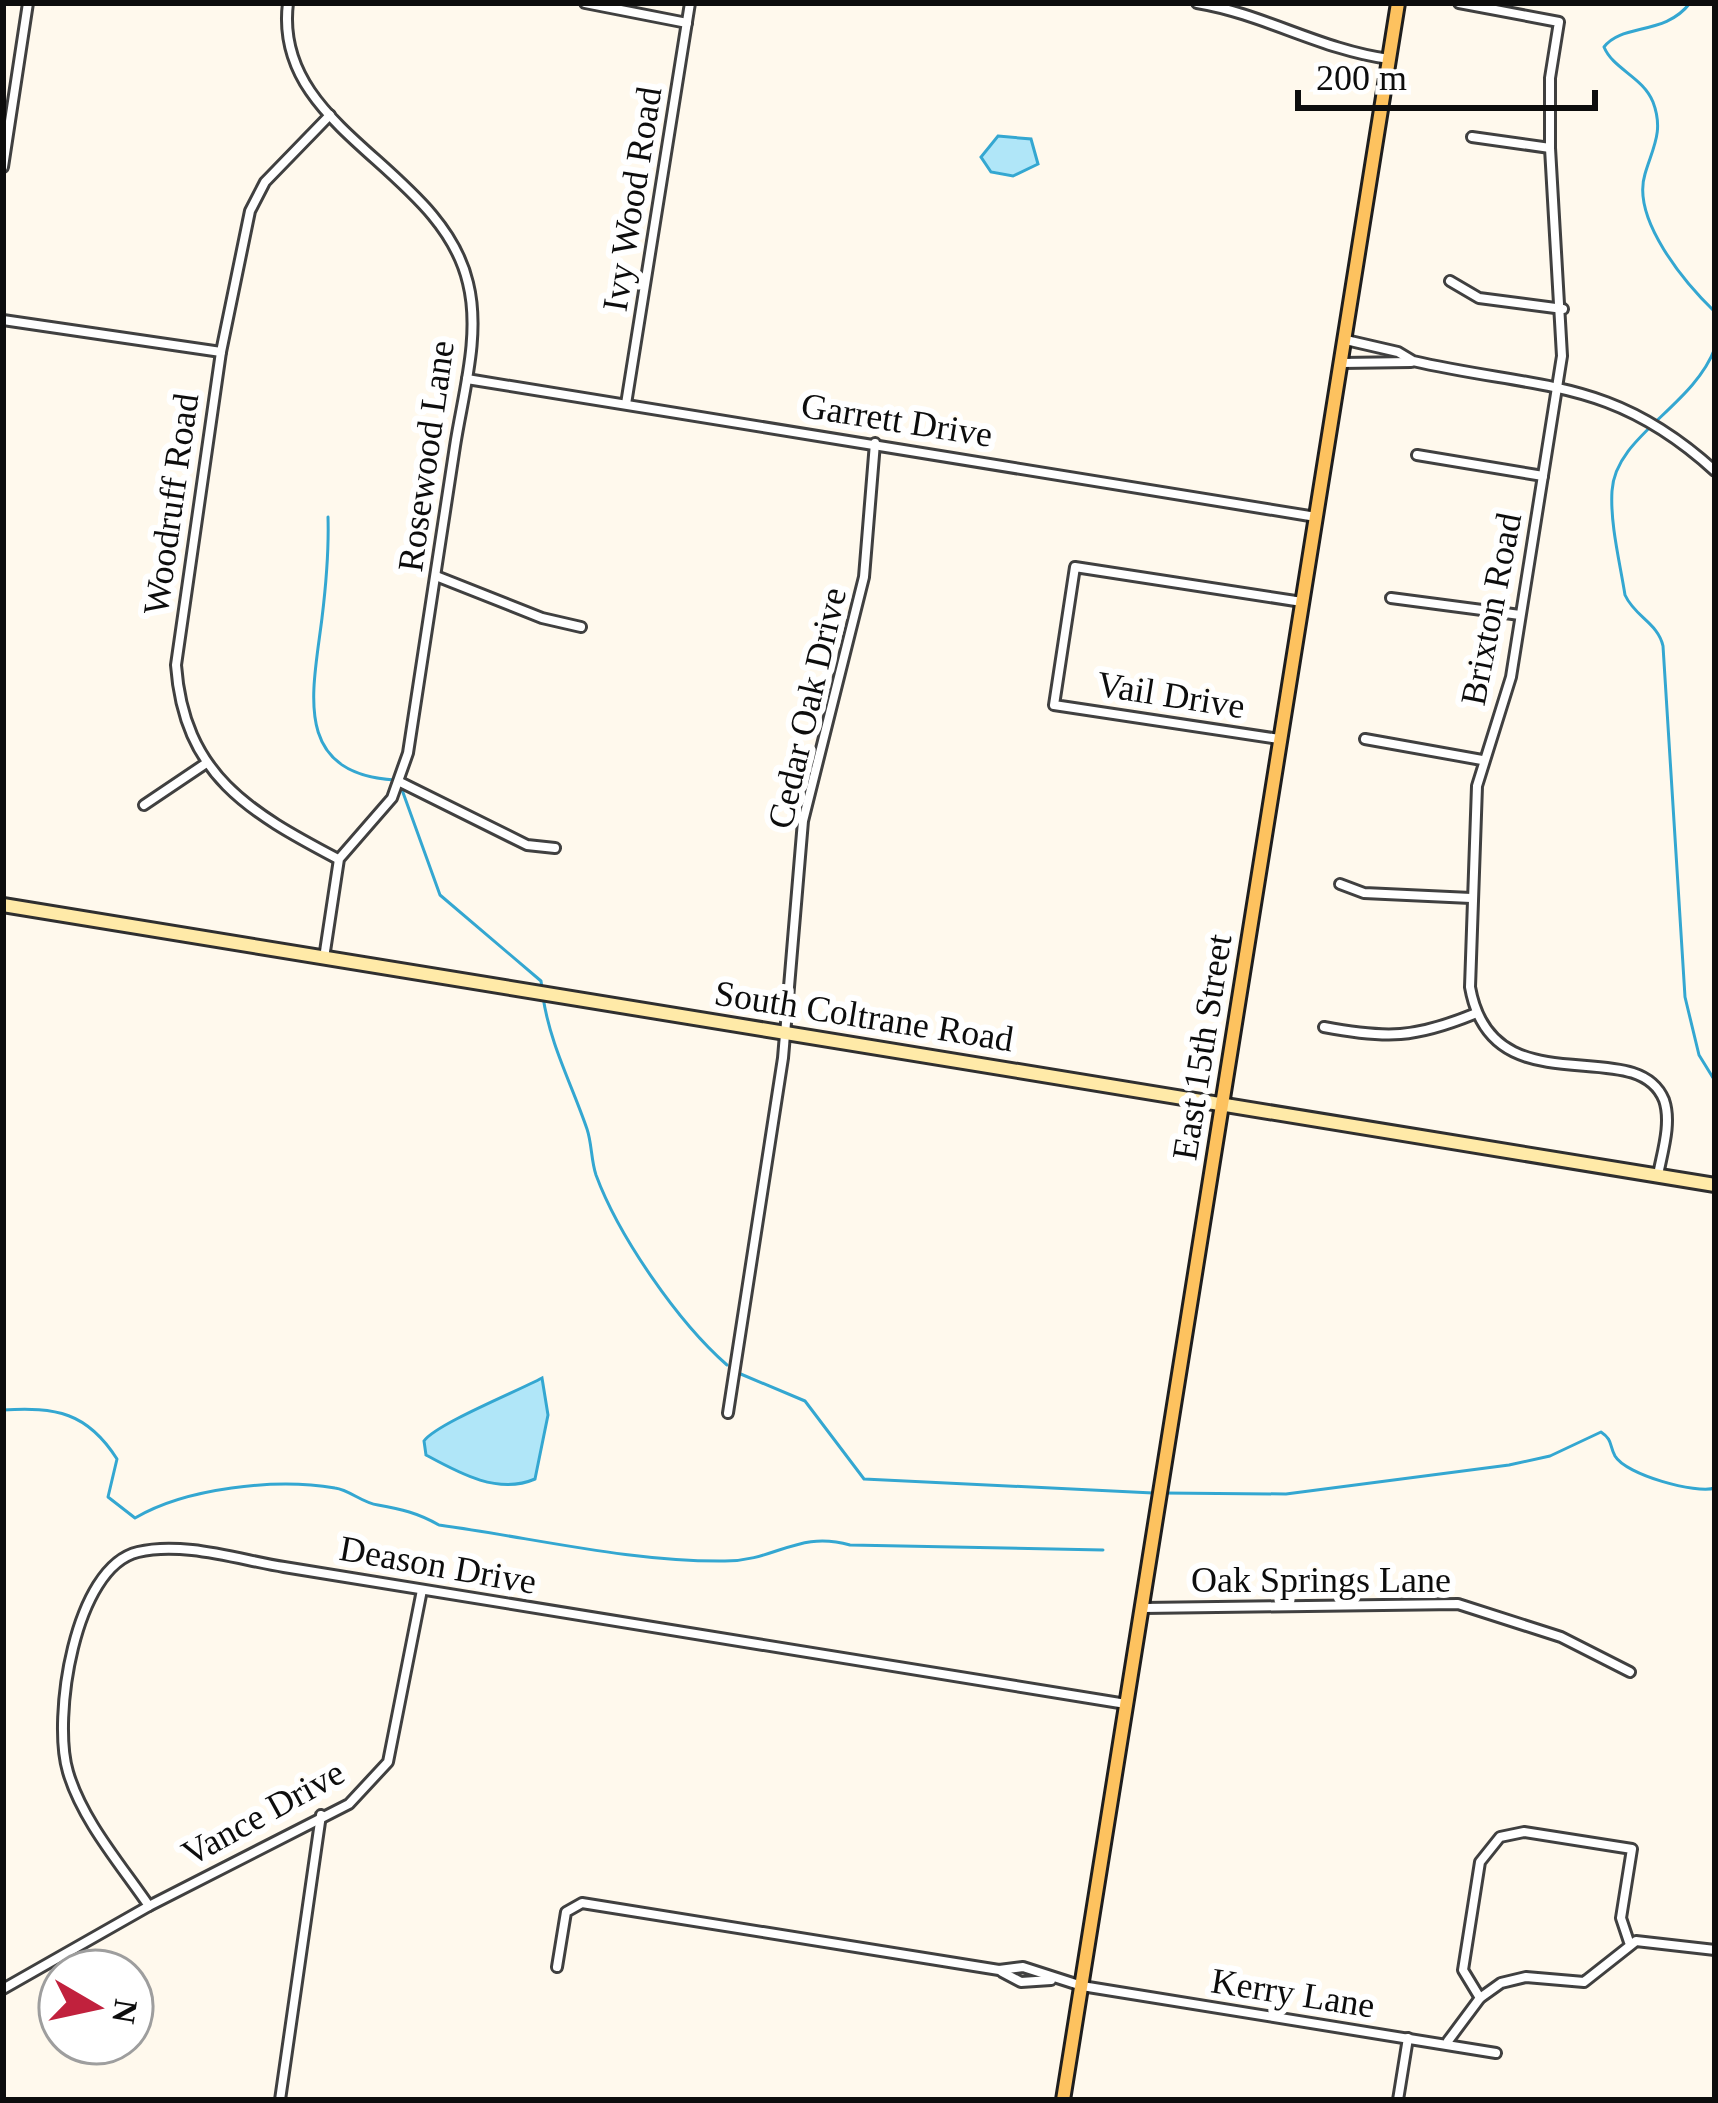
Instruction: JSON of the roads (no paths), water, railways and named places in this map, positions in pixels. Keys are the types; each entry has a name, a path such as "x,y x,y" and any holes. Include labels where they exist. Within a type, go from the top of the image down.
{"main road":[{"name":"East 15th Street","path":"1063,2100 1398,3"},
{"name":"South Coltrane Road","path":"3,905 1715,1185"}],"street":[{"path":"3,167 28,3"},
{"name":"Rosewood Lane","path":"288,3 286,37 292,67 330,115 448,232 468,283 467,380 398,785 339,859"},
{"path":"585,3 687,23"},
{"name":"Ivy Wood Road","path":"626,404 690,3"},
{"path":"1197,3 1245,14 1330,49 1389,59"},
{"name":"Brixton Road","path":"1459,3 1559,22 1550,78 1550,148 1563,309 1558,386 1505,701 1482,760 1471,898 1474,1014"},
{"name":"Woodruff Road","path":"330,115 257,193 238,252 176,664 183,713 205,764 229,791 275,825 339,859"},
{"path":"1472,137 1550,148"},
{"path":"1450,280 1479,298 1563,309"},
{"path":"3,320 220,352"},
{"path":"1346,340 1398,352 1413,362"},
{"path":"1342,363 1413,362 1558,386 1646,416 1674,433 1715,471"},
{"name":"Garrett Drive","path":"467,380 1318,517"},
{"name":"Cedar Oak Drive","path":"728,1413 786,1033 803,821 865,577 875,443"},
{"path":"1417,455 1544,476"},
{"name":"Vail Drive","path":"1281,740 1054,705 1076,567 1304,602"},
{"path":"436,576 542,618 581,627"},
{"path":"1391,598 1520,615"},
{"path":"1365,739 1482,760"},
{"path":"144,805 205,764"},
{"path":"398,785 527,845 555,848"},
{"path":"324,958 339,859"},
{"path":"1340,884 1364,892 1471,898"},
{"path":"1324,1027 1391,1038 1415,1036 1474,1014 1512,1052 1631,1073 1655,1086 1667,1114 1658,1175"},
{"name":"Deason Drive","path":"148,1906 74,1790 63,1749 74,1641 85,1605 104,1573 132,1553 170,1550 1127,1704"},
{"name":"Vance Drive","path":"3,1990 148,1906 321,1814 349,1804 388,1762 422,1590"},
{"name":"Oak Springs Lane","path":"1143,1608 1458,1604 1555,1634 1630,1672"},
{"path":"280,2100 321,1814"},
{"path":"1480,1999 1464,1977 1464,1956 1480,1862 1500,1837 1524,1832 1632,1849 1621,1918 1628,1942"},
{"name":"Kerry Lane","path":"557,1967 566,1912 582,1903 999,1970 1021,1982 1051,1980 1496,2053"},
{"path":"1447,2042 1480,1999 1515,1978 1584,1982 1628,1942 1715,1950"},
{"path":"1398,2100 1408,2038"}],"water":[{"path":"998,136 1031,139 1038,164 1013,176 991,172 981,157"},
{"path":"542,1378 548,1415 535,1479 493,1483 426,1455 424,1441 432,1434"}],"waterway":[{"path":"1690,3 1669,20 1622,35 1604,47 1648,93 1656,112 1656,139 1643,192 1653,230 1689,285 1715,312"},
{"path":"1715,348 1690,388 1626,454 1612,491 1625,595 1663,646 1685,997 1699,1055 1715,1081"},
{"path":"328,517 315,673 316,724 338,762 362,774 395,780"},
{"path":"401,787 440,895 541,981 542,988"},
{"path":"543,997 606,1199 670,1302 727,1365"},
{"path":"736,1372 805,1401 864,1479 1153,1493"},
{"path":"3,1410 54,1412 94,1431 117,1459 108,1497 135,1518 205,1493 286,1484 340,1489 439,1525 654,1558 743,1560 816,1541 1103,1550"},
{"path":"1163,1493 1286,1494 1509,1465 1550,1456 1601,1432 1615,1456 1633,1470 1678,1486 1715,1488"}]}
